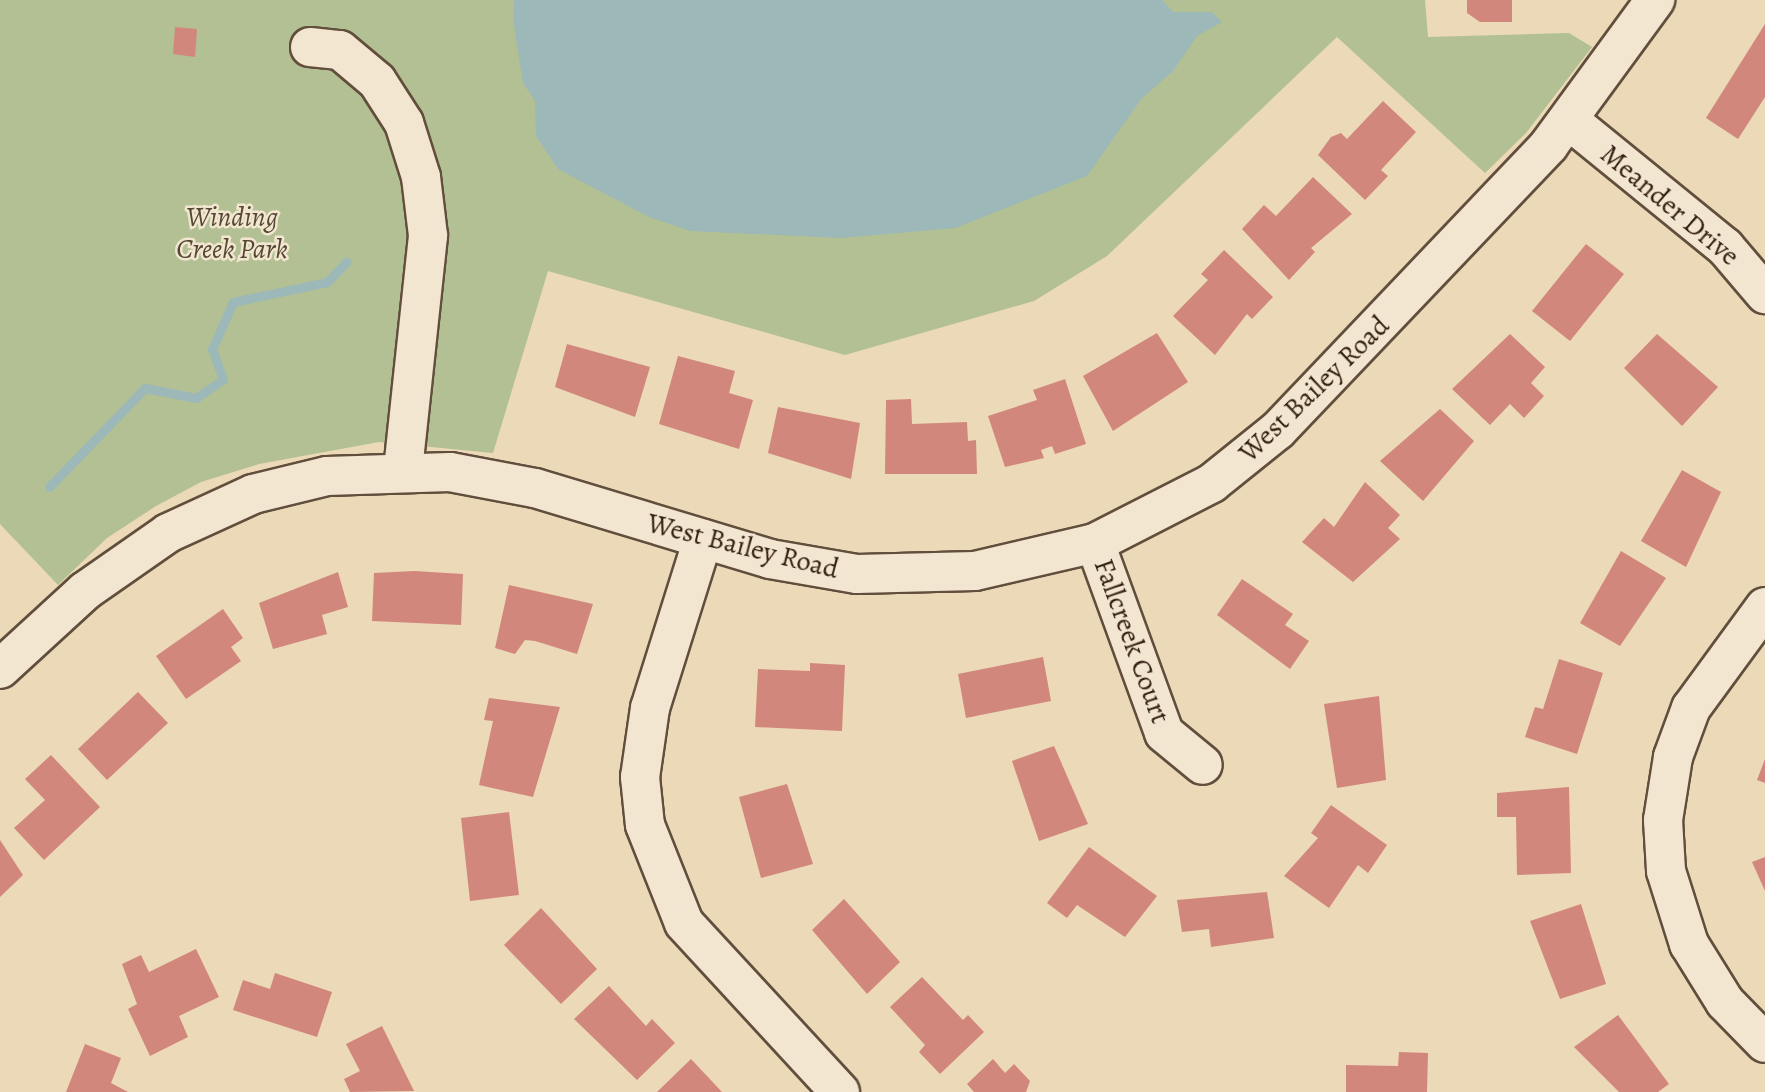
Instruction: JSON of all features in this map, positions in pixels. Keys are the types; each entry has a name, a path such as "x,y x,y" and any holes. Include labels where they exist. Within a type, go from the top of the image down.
{"street":[{"name":"West Bailey Road","path":"0,669 106,574 195,519 293,482 402,469 535,488 703,539 827,571 898,576 1006,567 1095,543 1180,502 1249,456 1570,121 1655,0"},
{"path":"310,47 340,50 377,81 404,123 421,177 428,236 402,469"},
{"name":"Meander Drive","path":"1570,121 1726,247 1765,294"},
{"path":"703,539 650,708 640,777 645,825 684,923 840,1092"},
{"name":"Fallcreek Court","path":"1095,543 1164,733 1203,765"},
{"path":"1765,607 1691,708 1673,757 1663,820 1666,871 1689,944 1725,1002 1765,1043"}],"green space":[{"name":"Winding Creek Park","path":"0,0 1425,0 1428,37 1569,33 1592,47 1526,133 1485,173 1337,37 1107,256 1034,301 845,355 548,271 493,453 379,442 259,464 201,482 156,506 107,538 58,585 0,524"}],"water":[{"path":"514,0 1162,0 1173,12 1212,12 1222,22 1197,36 1173,71 1142,98 1087,176 955,228 841,238 691,231 649,217 558,169 536,136 535,101 523,83 513,19"}],"building":[{"path":"1467,0 1512,0 1512,22 1480,22 1467,13"},
{"path":"1765,24 1765,97 1738,139 1706,118"},
{"path":"175,27 197,29 195,57 173,54"},
{"path":"1383,101 1416,132 1381,170 1388,176 1365,200 1318,155 1331,137 1341,133 1347,139"},
{"path":"1313,177 1352,214 1311,248 1315,252 1289,280 1242,229 1264,205 1276,216"},
{"path":"1586,244 1624,274 1570,341 1532,311"},
{"path":"1224,250 1273,297 1252,319 1247,314 1215,355 1173,316 1208,280 1201,274"},
{"path":"1157,333 1188,382 1113,431 1083,376"},
{"path":"1510,334 1545,367 1531,383 1544,396 1524,418 1510,404 1490,425 1452,389"},
{"path":"1657,334 1718,387 1682,426 1624,368"},
{"path":"567,344 650,367 635,417 555,387"},
{"path":"678,356 735,371 729,393 753,400 739,449 659,424"},
{"path":"1065,379 1086,444 1055,454 1052,446 1041,450 1044,458 1005,467 988,416 1037,400 1033,390"},
{"path":"911,399 912,424 967,422 968,441 976,440 977,474 885,474 886,400"},
{"path":"778,407 860,423 851,479 768,453"},
{"path":"1440,409 1474,441 1423,501 1380,461"},
{"path":"1682,470 1721,492 1686,567 1641,541"},
{"path":"1365,482 1400,515 1388,528 1400,539 1353,582 1302,542 1324,518 1334,527"},
{"path":"1621,551 1666,578 1620,646 1580,623"},
{"path":"414,571 463,574 461,625 372,621 374,573"},
{"path":"338,572 348,607 322,615 327,634 273,649 259,603"},
{"path":"1242,579 1293,614 1285,625 1309,641 1290,669 1217,615"},
{"path":"509,585 593,604 577,654 525,640 515,654 495,648"},
{"path":"223,609 243,638 231,647 241,661 186,699 156,656"},
{"path":"1043,657 1051,701 966,718 958,674"},
{"path":"1559,659 1603,673 1577,754 1525,737 1535,707 1543,709"},
{"path":"810,663 845,665 842,731 755,727 758,669 810,671"},
{"path":"138,692 168,723 107,780 78,749"},
{"path":"1379,696 1386,780 1337,788 1324,704"},
{"path":"489,698 560,707 533,797 479,785 493,721 484,720"},
{"path":"1054,746 1088,824 1039,841 1012,761"},
{"path":"51,755 100,807 44,860 14,828 45,800 25,779"},
{"path":"1765,759 1765,783 1757,780"},
{"path":"787,784 813,864 761,878 739,797"},
{"path":"1569,787 1571,873 1517,875 1516,817 1497,817 1497,793"},
{"path":"1331,805 1387,845 1368,873 1358,865 1329,908 1284,876 1318,838 1311,833"},
{"path":"509,812 519,895 470,901 461,818"},
{"path":"0,840 23,875 0,897"},
{"path":"1089,847 1157,896 1125,937 1077,905 1067,918 1047,903"},
{"path":"1765,857 1765,891 1752,862"},
{"path":"1267,892 1274,938 1211,947 1209,929 1182,932 1177,900"},
{"path":"844,899 900,962 867,994 812,930"},
{"path":"1581,904 1606,984 1560,999 1530,921"},
{"path":"541,908 597,969 561,1004 504,945"},
{"path":"196,949 219,997 179,1016 188,1037 150,1056 128,1009 137,1004 122,964 141,955 149,972"},
{"path":"275,973 332,992 317,1037 233,1010 243,980 270,989"},
{"path":"922,977 963,1020 968,1015 984,1032 940,1074 919,1052 925,1045 890,1007"},
{"path":"609,986 646,1026 652,1019 675,1043 637,1080 574,1019"},
{"path":"1618,1015 1669,1084 1658,1092 1619,1092 1574,1047"},
{"path":"382,1026 414,1091 350,1092 344,1079 360,1071 346,1044"},
{"path":"85,1044 121,1058 111,1083 128,1092 66,1092"},
{"path":"1399,1052 1428,1053 1427,1092 1346,1092 1346,1065 1398,1066"},
{"path":"691,1059 722,1092 657,1092"},
{"path":"993,1059 1005,1073 1014,1064 1030,1081 1026,1092 974,1092 967,1084"}],"waterway":[{"path":"49,487 145,388 196,398 223,379 212,349 233,302 327,282 346,262"}]}
